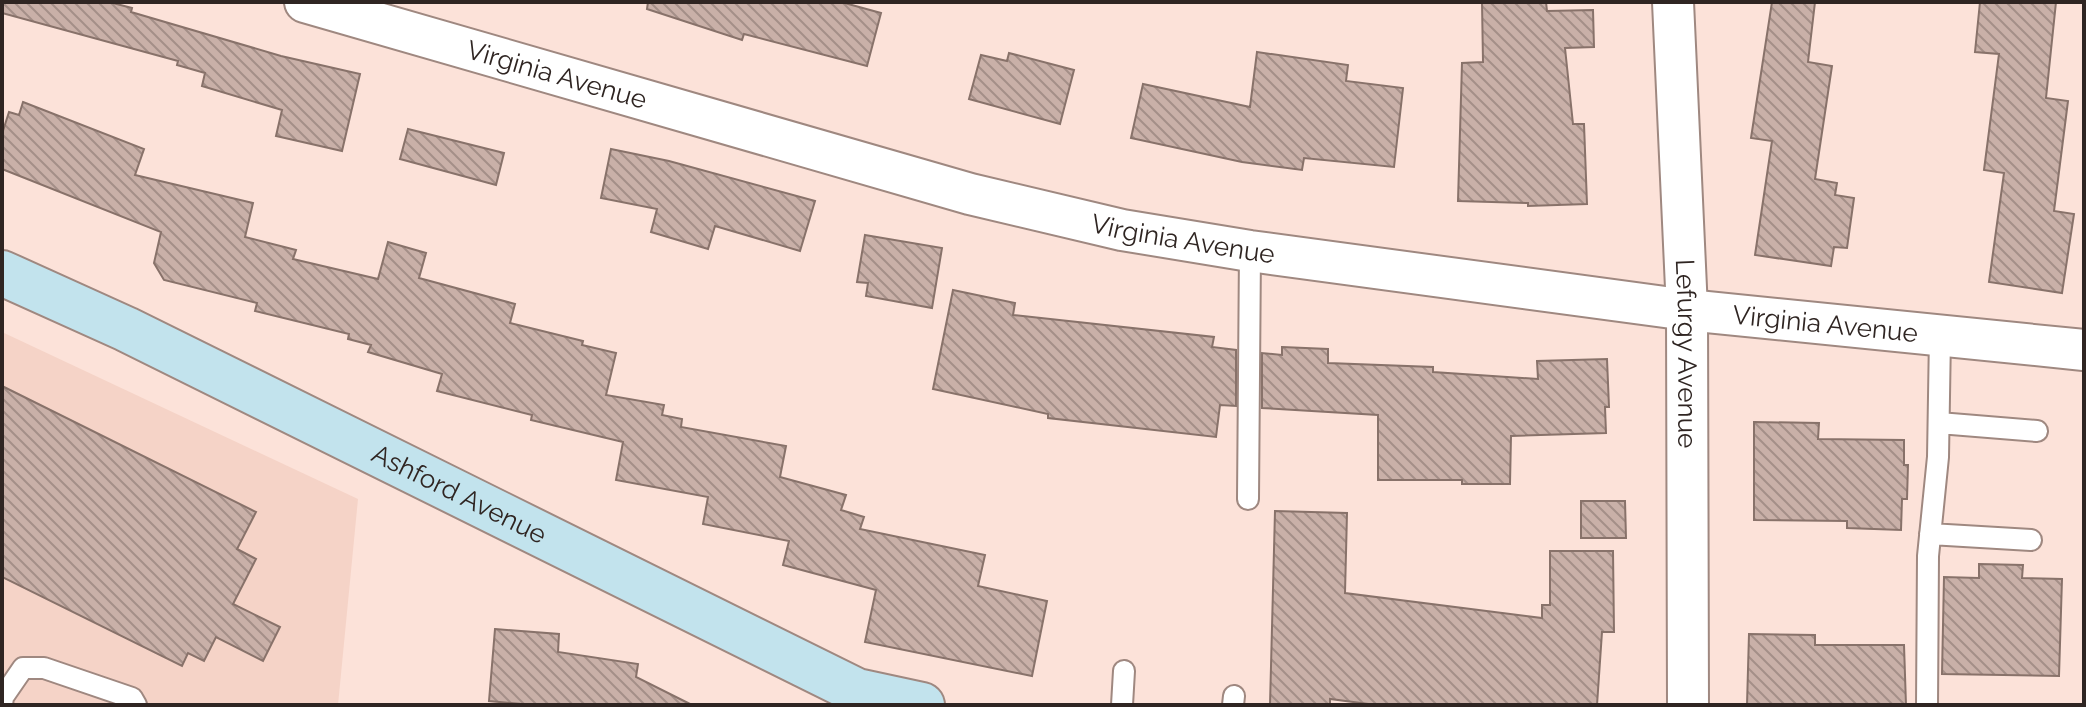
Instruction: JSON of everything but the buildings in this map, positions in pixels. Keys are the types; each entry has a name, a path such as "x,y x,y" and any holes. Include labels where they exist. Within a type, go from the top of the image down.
{"main road":[{"name":"Ashford Avenue","path":"2,273 126,329 856,698 922,705"}],"street":[{"name":"Virginia Avenue","path":"305,2 970,194 1122,230 1250,251 1687,310 2084,350"},
{"name":"Lefurgy Avenue","path":"1673,2 1687,310 1688,705"}],"lane":[{"path":"1248,499 1250,251"},
{"path":"1927,705 1930,534 1938,457 1940,336"},
{"path":"1939,423 2037,431"},
{"path":"1930,534 2031,540"},
{"path":"2,705 3,697 23,668 44,668 132,698 136,705"},
{"path":"1122,705 1124,671"}],"shaded area":[{"path":"2,332 358,499 338,705 2,705"}]}
